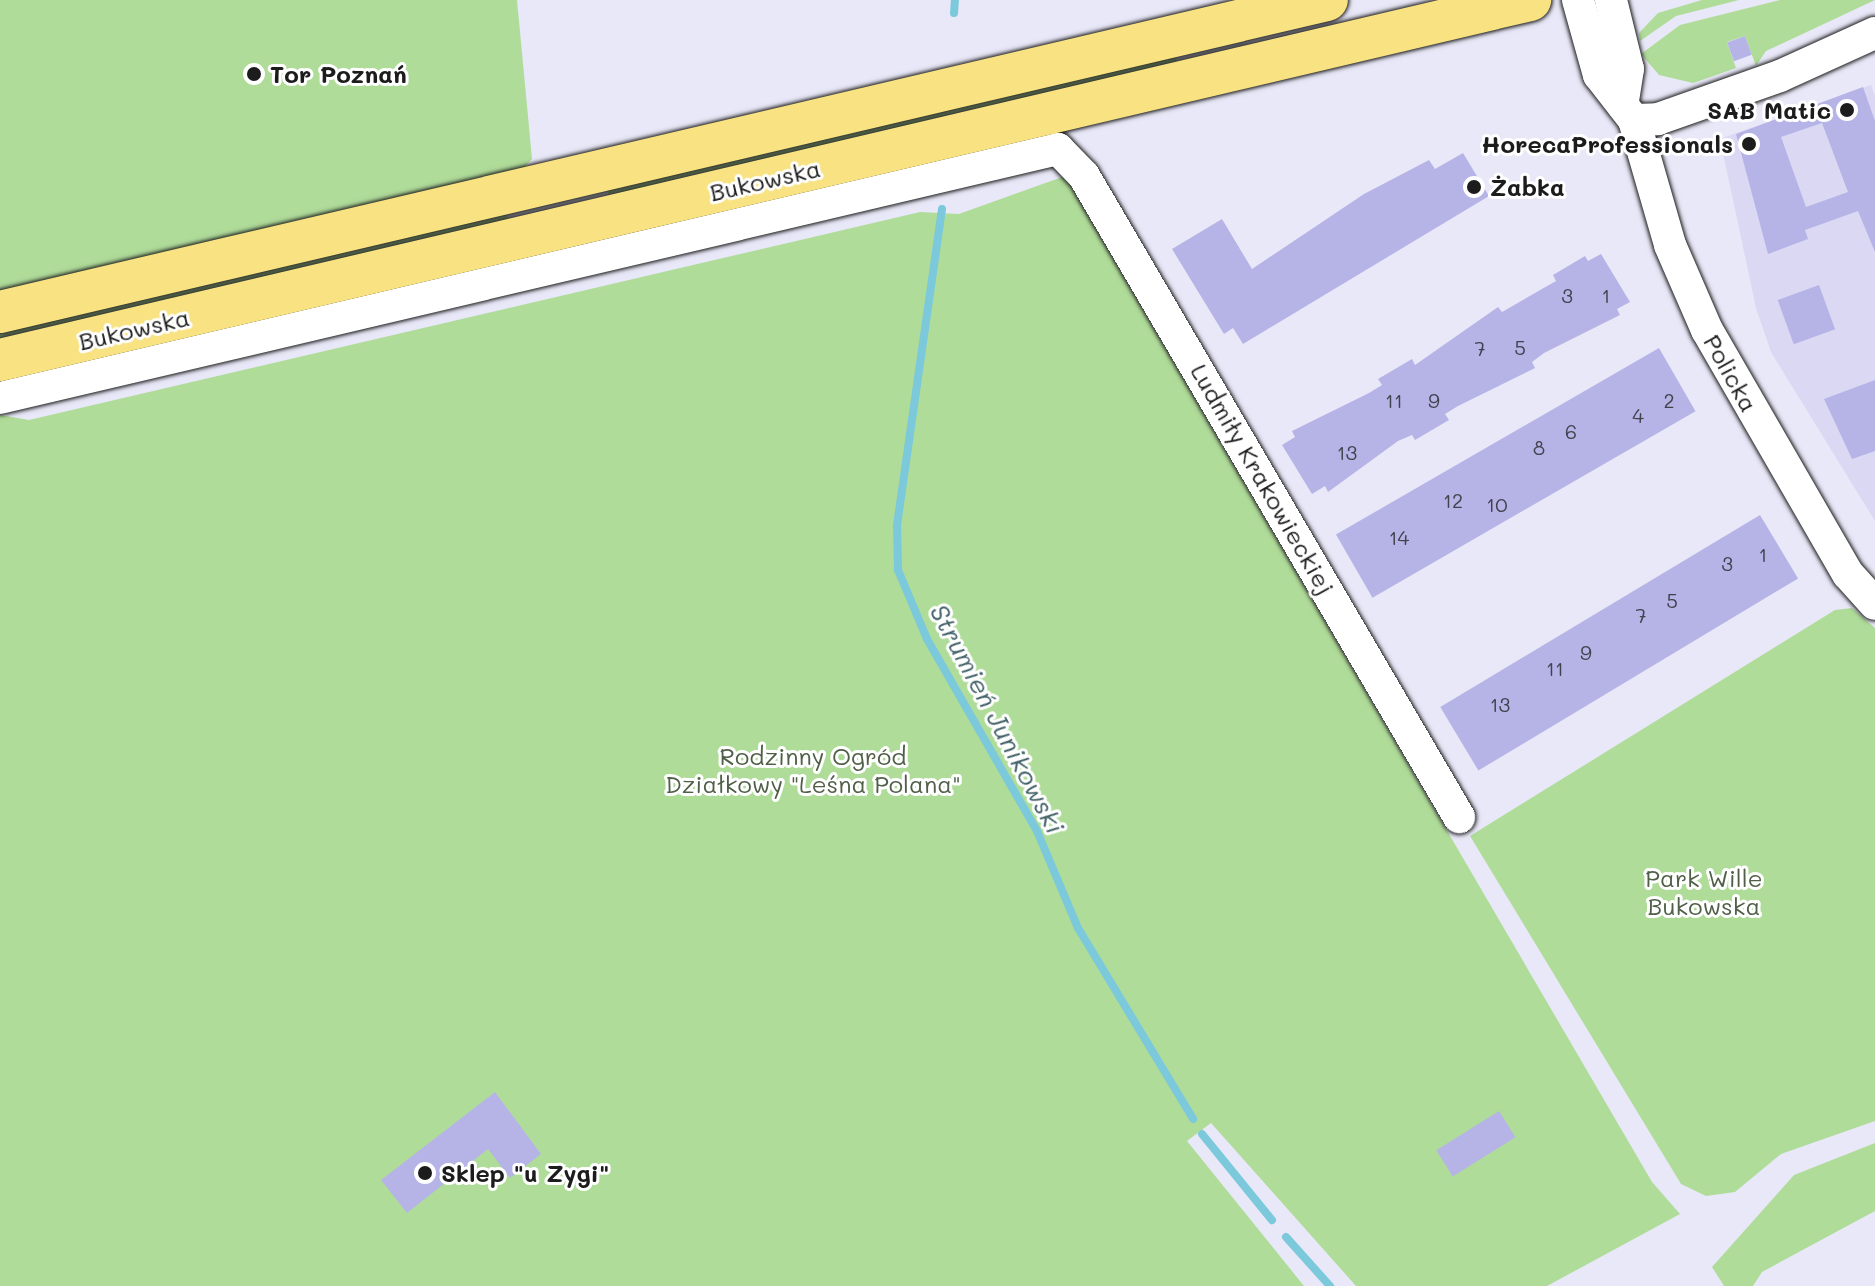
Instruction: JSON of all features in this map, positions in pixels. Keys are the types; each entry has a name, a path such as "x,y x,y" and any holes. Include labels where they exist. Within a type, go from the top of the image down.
{"main road":[{"name":"Bukowska","path":"0,312 1327,0"},
{"name":"Bukowska","path":"0,360 1530,0"}],"street":[{"name":"Policka","path":"1578,0 1599,75 1628,112"},
{"name":"Policka","path":"1611,0 1628,69 1628,112 1670,245 1707,330 1848,574 1875,604"},
{"path":"1628,112 1658,119 1766,81 1875,33"},
{"name":"Ludmiły Krakowieckiej","path":"0,398 1058,149 1091,188 1459,817"}],"shaded area":[{"path":"1871,85 1875,96 1875,521 1771,352 1756,308 1720,139"}],"green space":[{"name":"Tor Poznań","path":"0,0 517,0 532,159 521,171 0,294"},
{"path":"1702,0 1739,0 1676,16 1640,41 1639,33 1658,13"},
{"path":"1780,0 1875,0 1766,51 1756,66 1745,36 1727,42 1736,68 1693,83 1659,75 1641,54 1680,25"},
{"path":"1174,54 1177,61 1113,81 609,196 607,190"},
{"name":"Rodzinny Ogród Działkowy \"Leśna Polana\"","path":"1065,176 1652,1182 1680,1214 1547,1286 1356,1286 1211,1123 1187,1141 1304,1286 0,1286 0,415 29,420 920,212 959,214"},
{"path":"507,214 508,219 0,342 0,330"},
{"name":"Park Wille Bukowska","path":"1852,608 1875,628 1875,1121 1781,1154 1735,1192 1706,1196 1681,1184 1470,836 1835,610"},
{"path":"1875,1143 1875,1211 1762,1272 1753,1286 1724,1286 1712,1267 1794,1175"}],"building":[{"path":"1745,36 1752,55 1734,61 1727,42"},
{"path":"1863,87 1875,121 1875,252 1858,211 1805,230 1808,239 1768,254 1736,134","holes":["1822,123 1848,192 1806,207 1781,137"]},
{"path":"1463,153 1489,196 1243,344 1233,328 1224,334 1172,249 1222,219 1252,269 1364,194 1429,160 1435,169"},
{"path":"1601,254 1630,302 1617,309 1620,315 1544,353 1532,362 1535,368 1458,406 1445,414 1449,420 1415,440 1412,435 1398,441 1328,492 1325,486 1312,494 1282,445 1295,437 1292,431 1369,393 1382,385 1378,379 1412,359 1415,365 1498,307 1502,312 1556,281 1553,275 1585,256 1588,261"},
{"path":"1819,285 1835,329 1794,344 1778,300"},
{"path":"1659,348 1696,411 1372,598 1336,534"},
{"path":"1875,380 1875,451 1852,459 1824,399"},
{"path":"1760,515 1798,578 1478,771 1440,707"},
{"path":"495,1092 541,1154 510,1178 488,1149 407,1213 381,1180"},
{"path":"1499,1111 1515,1137 1453,1177 1436,1150"}],"waterway":[{"name":"Strumień Junikowski","path":"954,13 955,0"},
{"name":"Strumień Junikowski","path":"942,209 897,526 898,570 927,639 1037,831 1078,928 1193,1119"},
{"name":"Strumień Junikowski","path":"1202,1134 1272,1220"},
{"name":"Strumień Junikowski","path":"1286,1237 1330,1286"}],"place":[{"name":"Tor Poznań","path":"254,74"},
{"name":"SAB Matic","path":"1847,110"},
{"name":"HorecaProfessionals","path":"1749,144"},
{"name":"Żabka","path":"1474,187"},
{"name":"Sklep \"u Zygi\"","path":"425,1173"}]}
